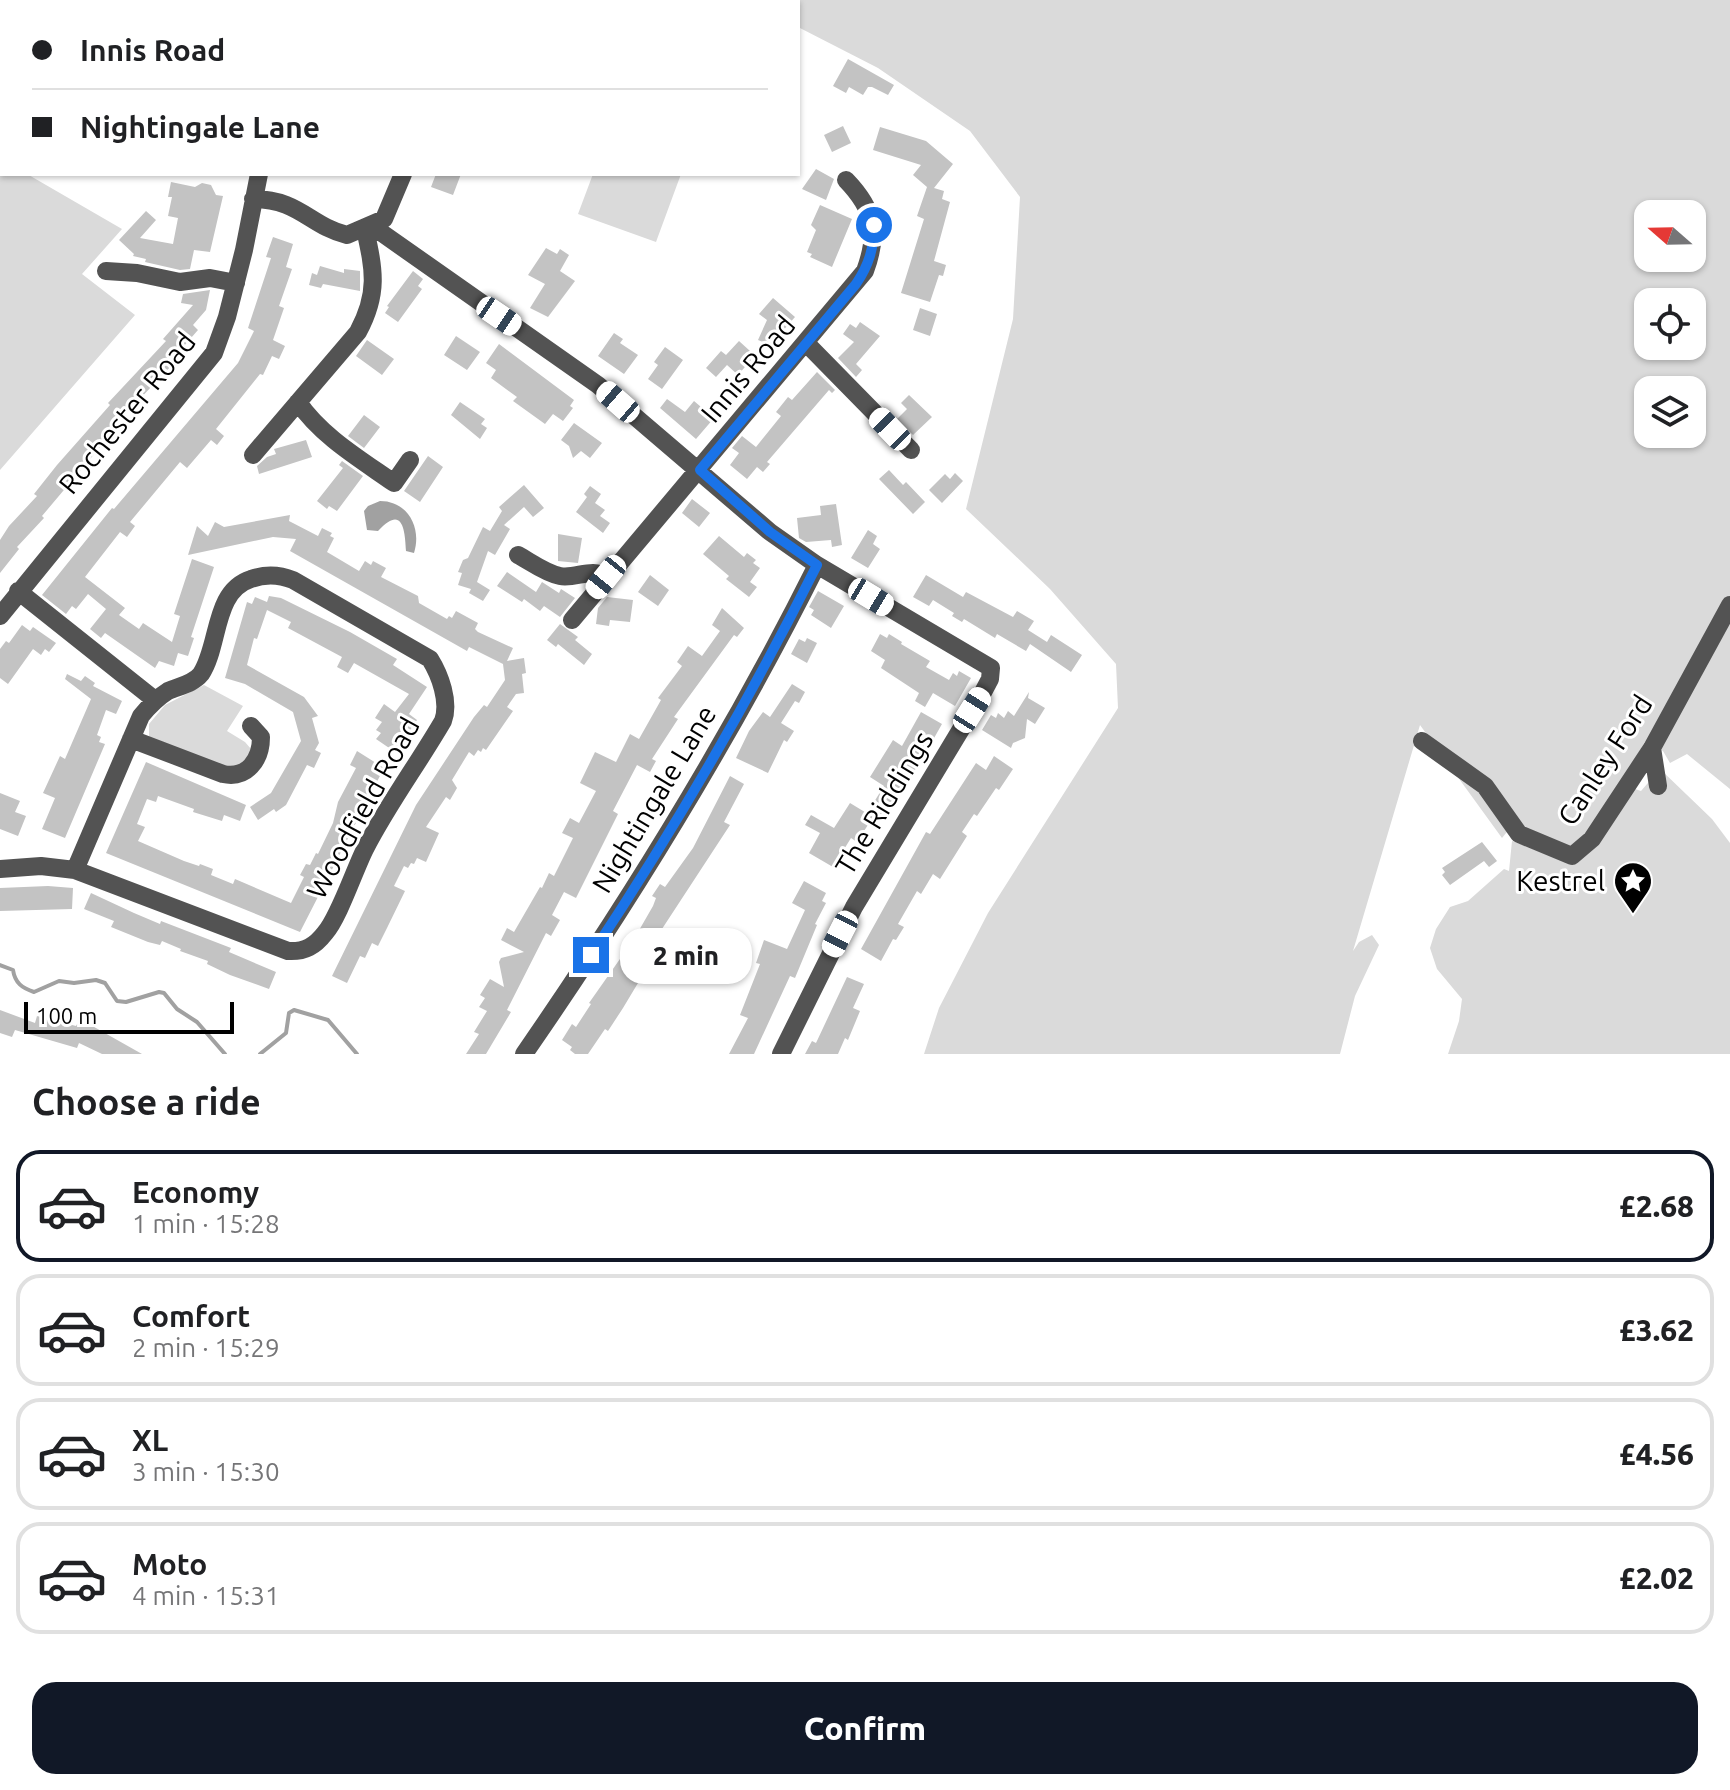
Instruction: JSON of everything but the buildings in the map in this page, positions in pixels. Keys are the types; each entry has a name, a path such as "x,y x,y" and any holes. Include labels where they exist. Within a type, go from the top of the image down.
{"street":[{"path":"253,455 358,332 370,311 375,277 368,228 391,176"},
{"path":"252,182 270,199 293,206 347,235 384,219 402,176"},
{"name":"Innis Road","path":"572,620 865,271 874,247 874,225 860,194 846,180"},
{"name":"Rochester Road","path":"0,616 214,353 236,283 252,182"},
{"path":"368,228 598,385 770,532 817,565"},
{"path":"106,271 137,273 180,282 210,278 236,283"},
{"path":"806,343 911,450"},
{"path":"298,402 307,416 329,435 394,483 410,460"},
{"path":"518,555 558,576 575,578 600,573 606,577"},
{"name":"The Riddings","path":"781,1054 854,907 981,696 990,679 991,668 817,565"},
{"name":"Nightingale Lane","path":"524,1054 639,882 718,750 817,565"},
{"name":"Woodfield Road","path":"260,576 282,576 293,580 430,659 437,671 446,714 366,848 328,931 312,947 300,952 288,951 75,870 131,739 141,716 155,700 200,676 227,598 233,588 260,576"},
{"path":"18,591 155,700"},
{"name":"Canley Ford","path":"1422,741 1485,786 1519,834 1572,856 1592,839 1652,748 1730,605"},
{"path":"131,739 223,774 239,775 251,767 260,750 261,737 251,726"},
{"path":"1652,748 1658,786"},
{"path":"0,869 41,866 75,870"}],"shaded area":[{"path":"800,0 1730,0 1730,789 1687,754 1670,763 1663,751 1645,742 1589,834 1568,851 1515,822 1502,838 1420,725 1353,951 1359,942 1372,935 1379,945 1355,996 1340,1054 924,1054 939,1008 988,913 1118,708 1116,664 1050,589 966,509 1013,319 1020,197 970,131 878,68 800,28"},
{"path":"0,176 30,176 122,229 82,274 135,315 0,470"},
{"path":"592,176 680,176 656,242 578,214"},
{"path":"380,501 398,506 410,518 416,534 414,553 406,551 403,528 397,520 386,523 378,531 367,530 364,511"},
{"path":"204,685 243,706 227,731 251,749 235,771 149,738 149,724 165,705"},
{"path":"1660,769 1712,819 1730,843 1730,1054 1448,1054 1459,1021 1462,999 1437,969 1430,948 1436,929 1450,907 1468,901 1504,869 1509,871 1512,841 1566,860 1635,789 1641,791"}],"waterway":[{"path":"0,965 13,970 20,984 34,992 59,981 74,983 96,980 105,983 117,1001 126,1002 164,993 177,1009 197,1022 225,1054"},
{"path":"260,1054 286,1033 289,1013 294,1010 328,1020 357,1054"}],"place":[{"name":"Kestrel","path":"1633,915"}],"route":[{"path":"591,955 718,750 817,565 770,532 700,470 856,284 865,271 874,247 874,225"}]}
